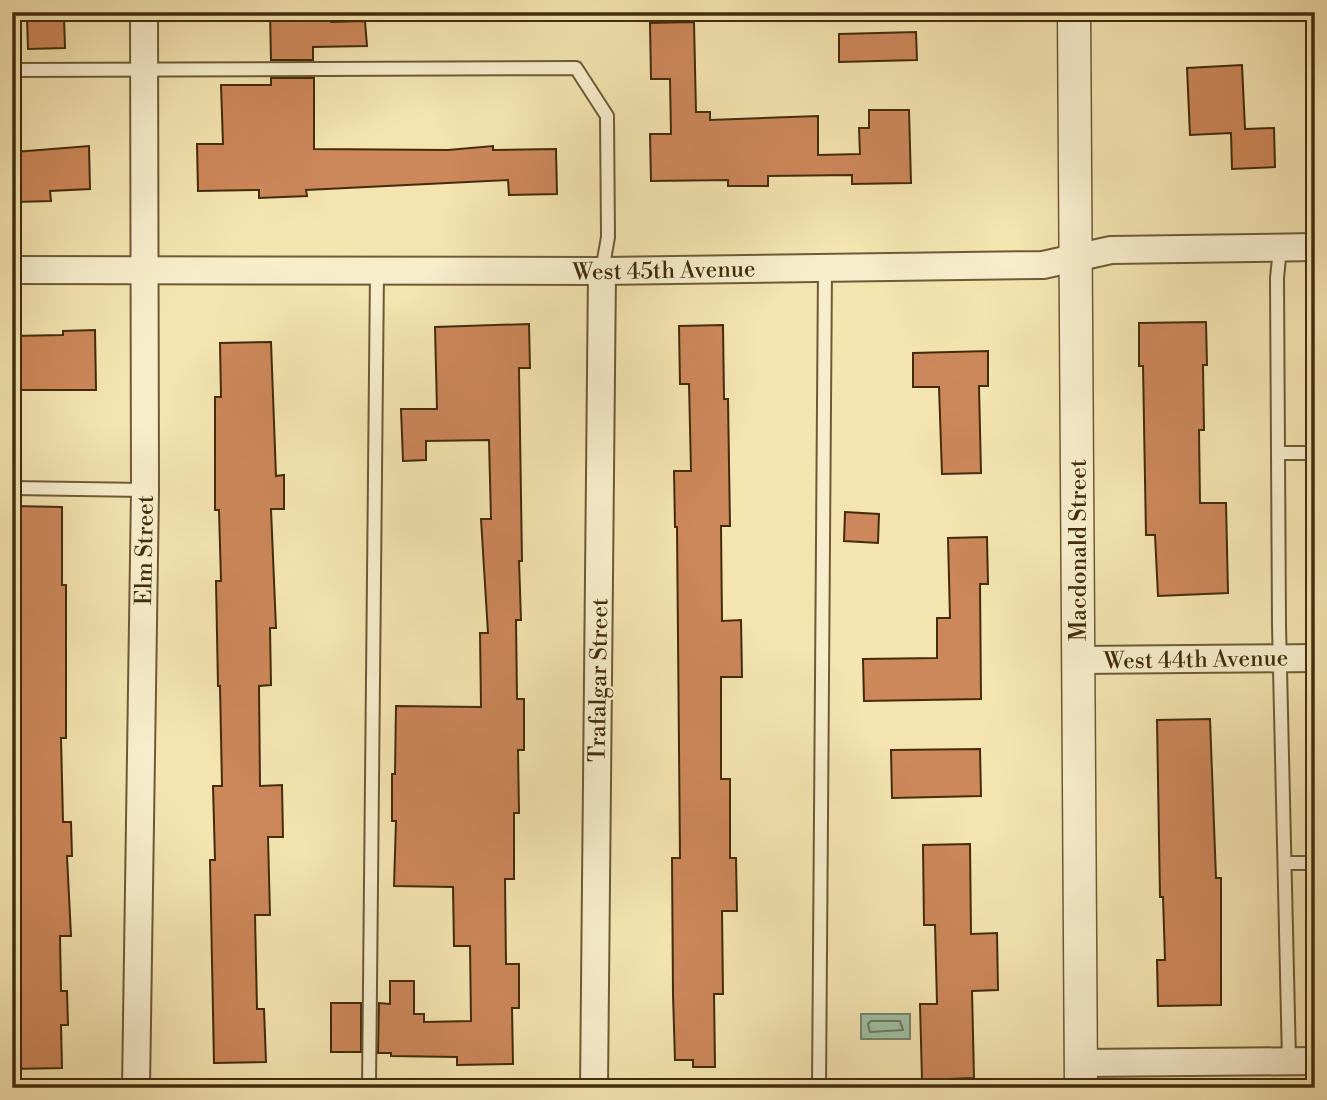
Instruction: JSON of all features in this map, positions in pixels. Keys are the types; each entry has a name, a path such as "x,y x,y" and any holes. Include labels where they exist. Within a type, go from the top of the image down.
{"street":[{"name":"Elm Street","path":"136,1088 145,490 144,12"},
{"name":"Macdonald Street","path":"1074,12 1081,1075"},
{"name":"West 45th Avenue","path":"12,270 825,269 1043,265 1111,250 1315,247"},
{"name":"Trafalgar Street","path":"594,1088 602,271"},
{"name":"West 44th Avenue","path":"1078,660 1315,658"},
{"path":"1081,1075 1302,1061"}],"lane":[{"path":"12,69 576,68 607,116 608,237 602,271"},
{"path":"1280,248 1277,278 1280,658 1286,863 1302,1061"},
{"path":"819,1088 825,269"},
{"path":"369,1088 377,271"},
{"path":"1280,453 1315,453"},
{"path":"12,488 145,490"},
{"path":"1286,863 1315,863"}],"water":[{"path":"861,1014 910,1014 910,1039 861,1039"}],"building":[{"path":"270,12 331,12 331,22 365,21 367,46 313,47 313,60 271,60"},
{"path":"64,17 65,48 28,49 27,18"},
{"path":"694,22 696,112 710,112 710,120 818,116 818,155 860,154 859,128 869,128 869,110 909,110 911,183 852,184 852,175 768,176 768,186 728,186 728,180 651,181 650,134 671,134 670,79 651,79 650,23"},
{"path":"916,32 917,60 839,62 839,34"},
{"path":"1242,65 1245,129 1274,128 1275,167 1232,169 1231,133 1190,135 1187,68"},
{"path":"271,78 314,78 314,149 448,150 493,146 493,150 556,149 557,194 509,195 508,180 306,190 307,196 259,198 259,190 198,191 197,144 223,144 221,85 271,85"},
{"path":"89,146 90,189 50,191 51,201 16,202 15,152"},
{"path":"1206,322 1207,365 1203,365 1204,430 1199,430 1200,503 1226,503 1228,593 1158,596 1155,535 1146,535 1143,366 1139,366 1139,323"},
{"path":"529,324 530,368 519,368 522,561 519,561 521,620 516,620 517,699 524,699 524,750 518,750 519,813 514,813 514,879 505,879 506,964 519,964 519,1008 512,1008 513,1064 457,1065 457,1057 391,1056 391,1053 378,1053 379,1003 390,1004 390,981 414,981 414,1014 424,1014 424,1022 471,1021 470,946 454,946 453,887 394,886 396,821 392,821 392,774 395,774 396,706 481,707 480,633 488,633 481,519 491,519 489,440 426,441 426,460 403,461 401,409 437,409 435,327"},
{"path":"723,325 724,399 728,399 730,526 721,526 722,621 741,620 742,677 721,677 721,779 730,779 730,858 736,858 737,911 722,911 723,994 714,994 715,1067 693,1067 693,1060 675,1060 673,995 672,858 680,858 677,527 674,471 691,471 689,384 680,384 679,326"},
{"path":"95,330 96,390 12,390 12,336 63,335 63,331"},
{"path":"271,342 276,476 284,475 284,509 271,509 276,628 270,628 271,685 259,686 260,786 282,785 283,837 268,837 270,915 255,915 257,1009 264,1009 266,1062 214,1063 210,860 215,860 213,786 222,786 216,581 221,581 219,510 215,510 215,397 221,397 220,343"},
{"path":"988,351 988,386 979,386 981,473 942,474 939,387 913,387 913,353"},
{"path":"13,506 62,507 62,585 66,585 66,738 61,738 63,822 71,822 72,856 67,856 71,936 60,936 61,991 67,991 68,1025 61,1025 62,1068 12,1069 15,699"},
{"path":"845,512 879,514 878,543 844,541"},
{"path":"987,537 988,584 980,584 981,699 864,701 863,659 937,658 937,618 950,618 948,538"},
{"path":"1210,719 1216,878 1221,878 1221,1005 1158,1006 1157,960 1165,960 1163,897 1160,897 1157,720"},
{"path":"980,749 981,796 892,798 891,750"},
{"path":"970,844 971,934 997,933 998,990 972,991 974,1078 922,1080 920,1004 937,1004 935,925 924,925 923,845"},
{"path":"331,1003 361,1003 361,1052 331,1052"}]}
